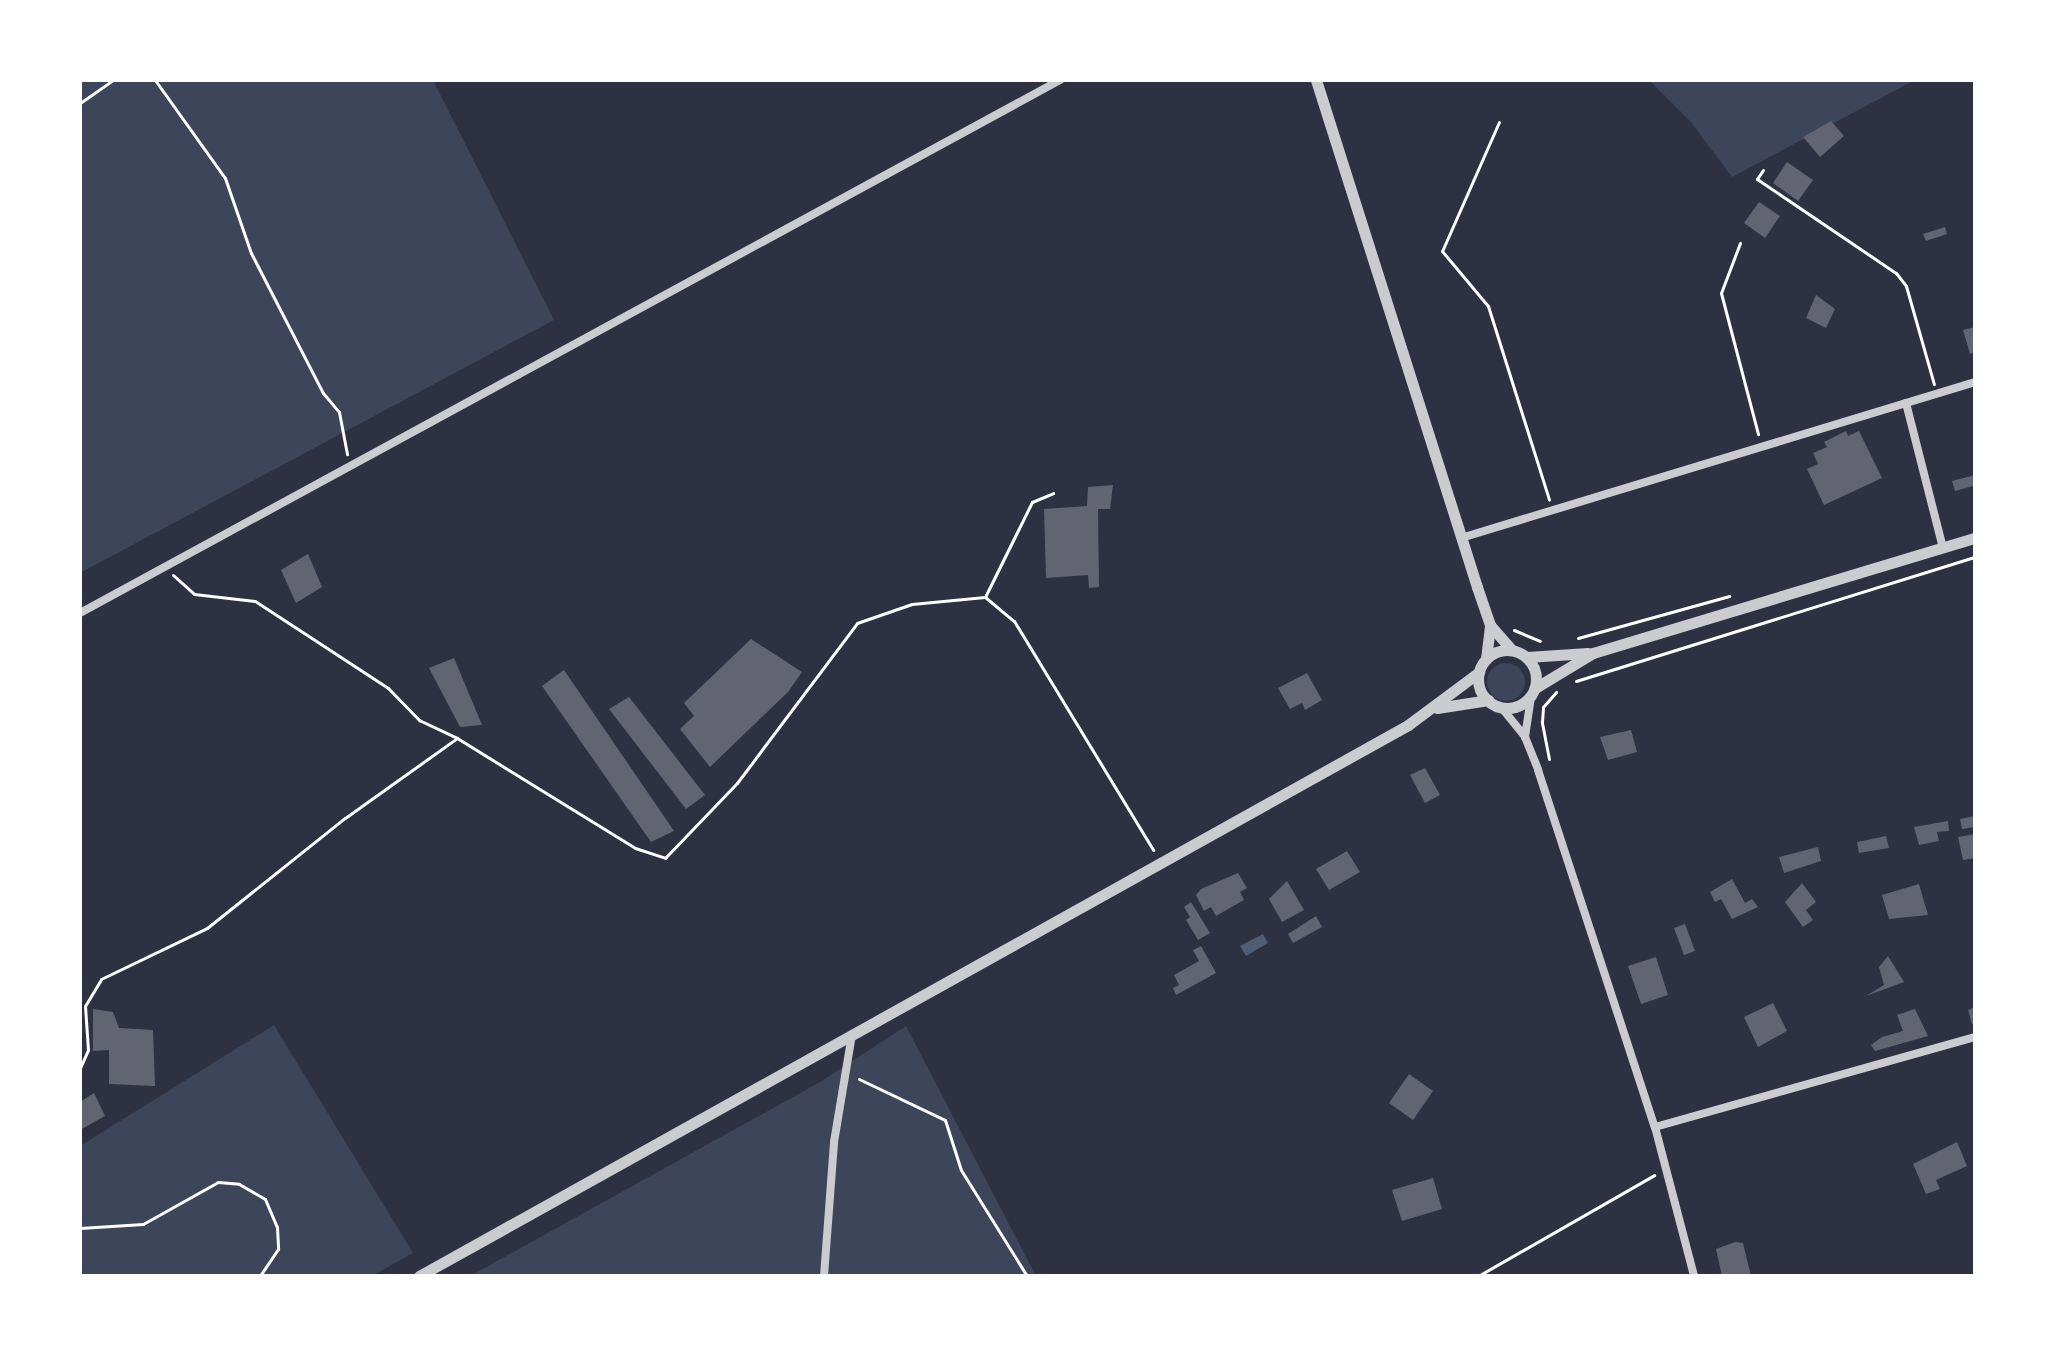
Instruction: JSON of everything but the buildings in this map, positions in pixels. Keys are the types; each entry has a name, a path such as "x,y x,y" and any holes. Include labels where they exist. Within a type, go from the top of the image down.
{"street":[{"path":"80,613 1060,80"},
{"path":"1316,80 1490,625 1512,650 1527,657 1593,653 1975,538"},
{"path":"1461,538 1975,382"},
{"path":"1906,403 1943,548"},
{"path":"419,1276 1437,709 1479,672 1486,659 1490,625"},
{"path":"1486,659 1512,650"},
{"path":"1501,707 1517,706 1593,653"},
{"path":"1525,737 1535,669 1527,657"},
{"path":"1479,672 1480,690 1488,700 1501,707 1525,737 1655,1127 1694,1276"},
{"path":"1437,709 1488,700"},
{"path":"824,1276 845,1072 852,1035"},
{"path":"1655,1127 1975,1037"}],"path":[{"path":"80,103 113,80"},
{"path":"155,80 225,178 251,253 294,328 323,393 339,412 352,465"},
{"path":"1499,122 1442,251 1488,306 1551,511"},
{"path":"1763,170 1757,179 1896,273 1906,286 1937,393"},
{"path":"1740,243 1721,293 1762,449"},
{"path":"985,597 1032,502 1053,493"},
{"path":"1571,683 1975,557"},
{"path":"179,581 194,594 255,601 388,688 419,720 457,738 635,848 665,858 737,783 857,623 912,604 985,597 1014,621 1148,840"},
{"path":"1573,640 1731,595"},
{"path":"1510,627 1525,638 1549,642"},
{"path":"1552,768 1542,722 1543,707 1559,688"},
{"path":"80,1068 88,1050 85,1006 101,979 207,928 345,818 457,738"},
{"path":"845,1072 945,1120 961,1170 1027,1276"},
{"path":"1478,1276 1664,1170"},
{"path":"80,1228 143,1224 218,1182 239,1184 265,1199 277,1227 278,1249 260,1276"}],"shaded area":[{"path":"80,80 433,80 554,320 80,573"},
{"path":"1649,80 1915,80 1732,177 1690,121"},
{"path":"1506,663 1520,668 1525,682 1520,696 1506,701 1492,696 1487,682 1492,668"},
{"path":"1263,934 1268,943 1246,956 1240,946"},
{"path":"274,1025 413,1253 372,1276 80,1276 80,1146"},
{"path":"906,1026 1036,1276 470,1276 820,1082"}]}
